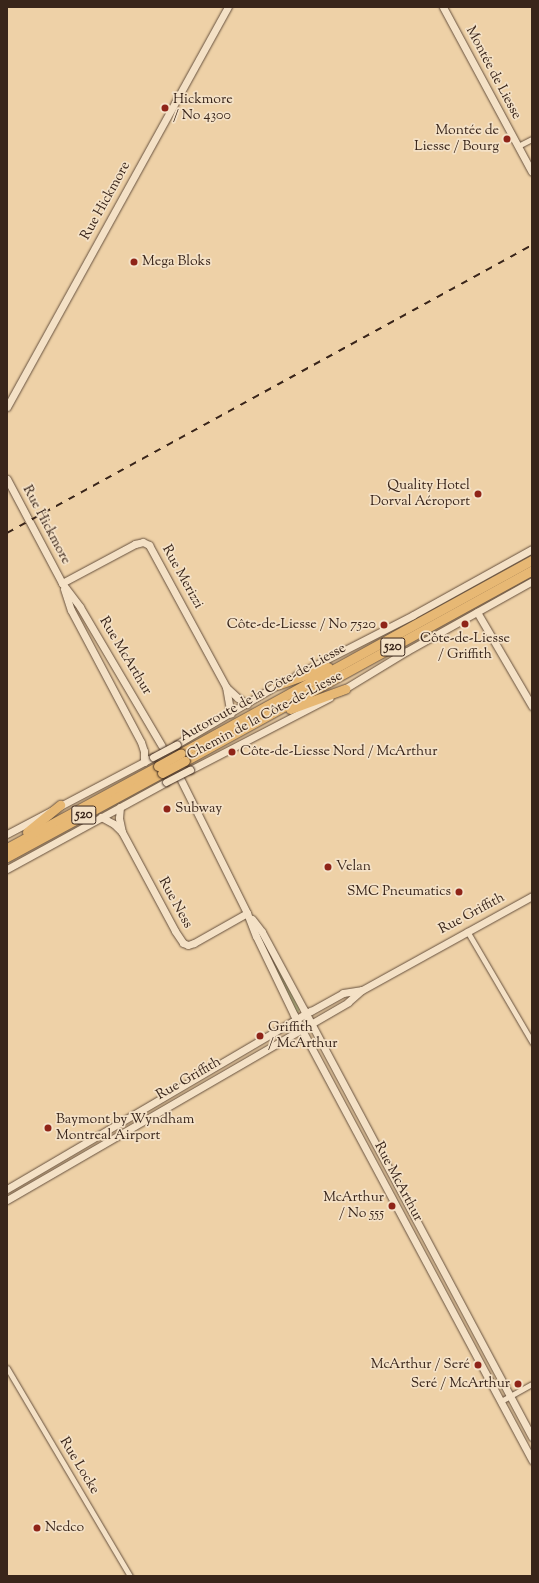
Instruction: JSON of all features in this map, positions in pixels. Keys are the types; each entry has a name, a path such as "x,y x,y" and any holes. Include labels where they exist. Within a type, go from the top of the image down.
{"highway":[{"name":"Autoroute de la Côte-de-Liesse","path":"9,847 183,757 370,650 532,560"},
{"name":"Autoroute de la Côte-de-Liesse","path":"183,757 253,724 532,570"},
{"path":"277,685 308,675 370,650"},
{"path":"253,724 345,688"},
{"name":"Autoroute de la Côte-de-Liesse","path":"7,857 160,769"},
{"path":"9,847 60,805"}],"street":[{"name":"Rue Hickmore","path":"7,407 228,7"},
{"name":"Montée de Liesse","path":"443,7 532,172"},
{"path":"518,146 532,139"},
{"name":"Rue Hickmore","path":"7,479 62,583"},
{"name":"Rue Merizzi","path":"62,583 135,544 141,542 147,543 156,555 226,687 230,714"},
{"name":"Chemin de la Côte-de-Liesse","path":"7,834 144,762 230,714 277,685 413,615 532,549"},
{"name":"Chemin de la Côte-de-Liesse","path":"7,868 245,740 309,709 532,581"},
{"path":"62,583 71,610 141,742 144,751 144,762"},
{"name":"Rue McArthur","path":"62,583 80,607 162,746"},
{"path":"477,612 532,706"},
{"name":"Rue Merizzi","path":"226,687 247,704"},
{"name":"Rue McArthur","path":"181,780 247,913 256,936 297,1020 532,1460"},
{"name":"Rue Ness","path":"120,807 119,818 122,832 175,931 185,944 197,942 247,913"},
{"name":"Rue Ness","path":"101,817 111,822 122,832"},
{"name":"Rue Griffith","path":"7,1200 311,1024 348,1002 362,990 532,896"},
{"name":"Rue McArthur","path":"247,913 262,932 532,1437"},
{"path":"467,931 532,1042"},
{"name":"Rue Griffith","path":"10,1187 306,1014 343,994 362,990"},
{"path":"49,1164 54,1172"},
{"path":"10,1187 17,1194"},
{"name":"Rue Locke","path":"7,1368 130,1576"},
{"path":"501,1401 532,1384"}],"green space":[{"path":"274,961 300,1009 298,1013 296,1012 272,962"}],"railway":[{"path":"7,533 532,245"}],"place":[{"name":"Hickmore / No 4300","path":"165,108"},
{"name":"Montée de Liesse / Bourg","path":"507,139"},
{"name":"Mega Bloks","path":"134,262"},
{"name":"Quality Hotel Dorval Aéroport","path":"478,494"},
{"name":"Côte-de-Liesse / Griffith","path":"465,624"},
{"name":"Côte-de-Liesse / No 7520","path":"384,625"},
{"name":"Côte-de-Liesse Nord / McArthur","path":"232,752"},
{"name":"Subway","path":"167,809"},
{"name":"Velan","path":"328,867"},
{"name":"SMC Pneumatics","path":"459,892"},
{"name":"Griffith / McArthur","path":"260,1036"},
{"name":"Baymont by Wyndham Montreal Airport","path":"48,1128"},
{"name":"McArthur / No 555","path":"392,1206"},
{"name":"McArthur / Seré","path":"478,1365"},
{"name":"Seré / McArthur","path":"518,1384"},
{"name":"Nedco","path":"37,1528"}]}
